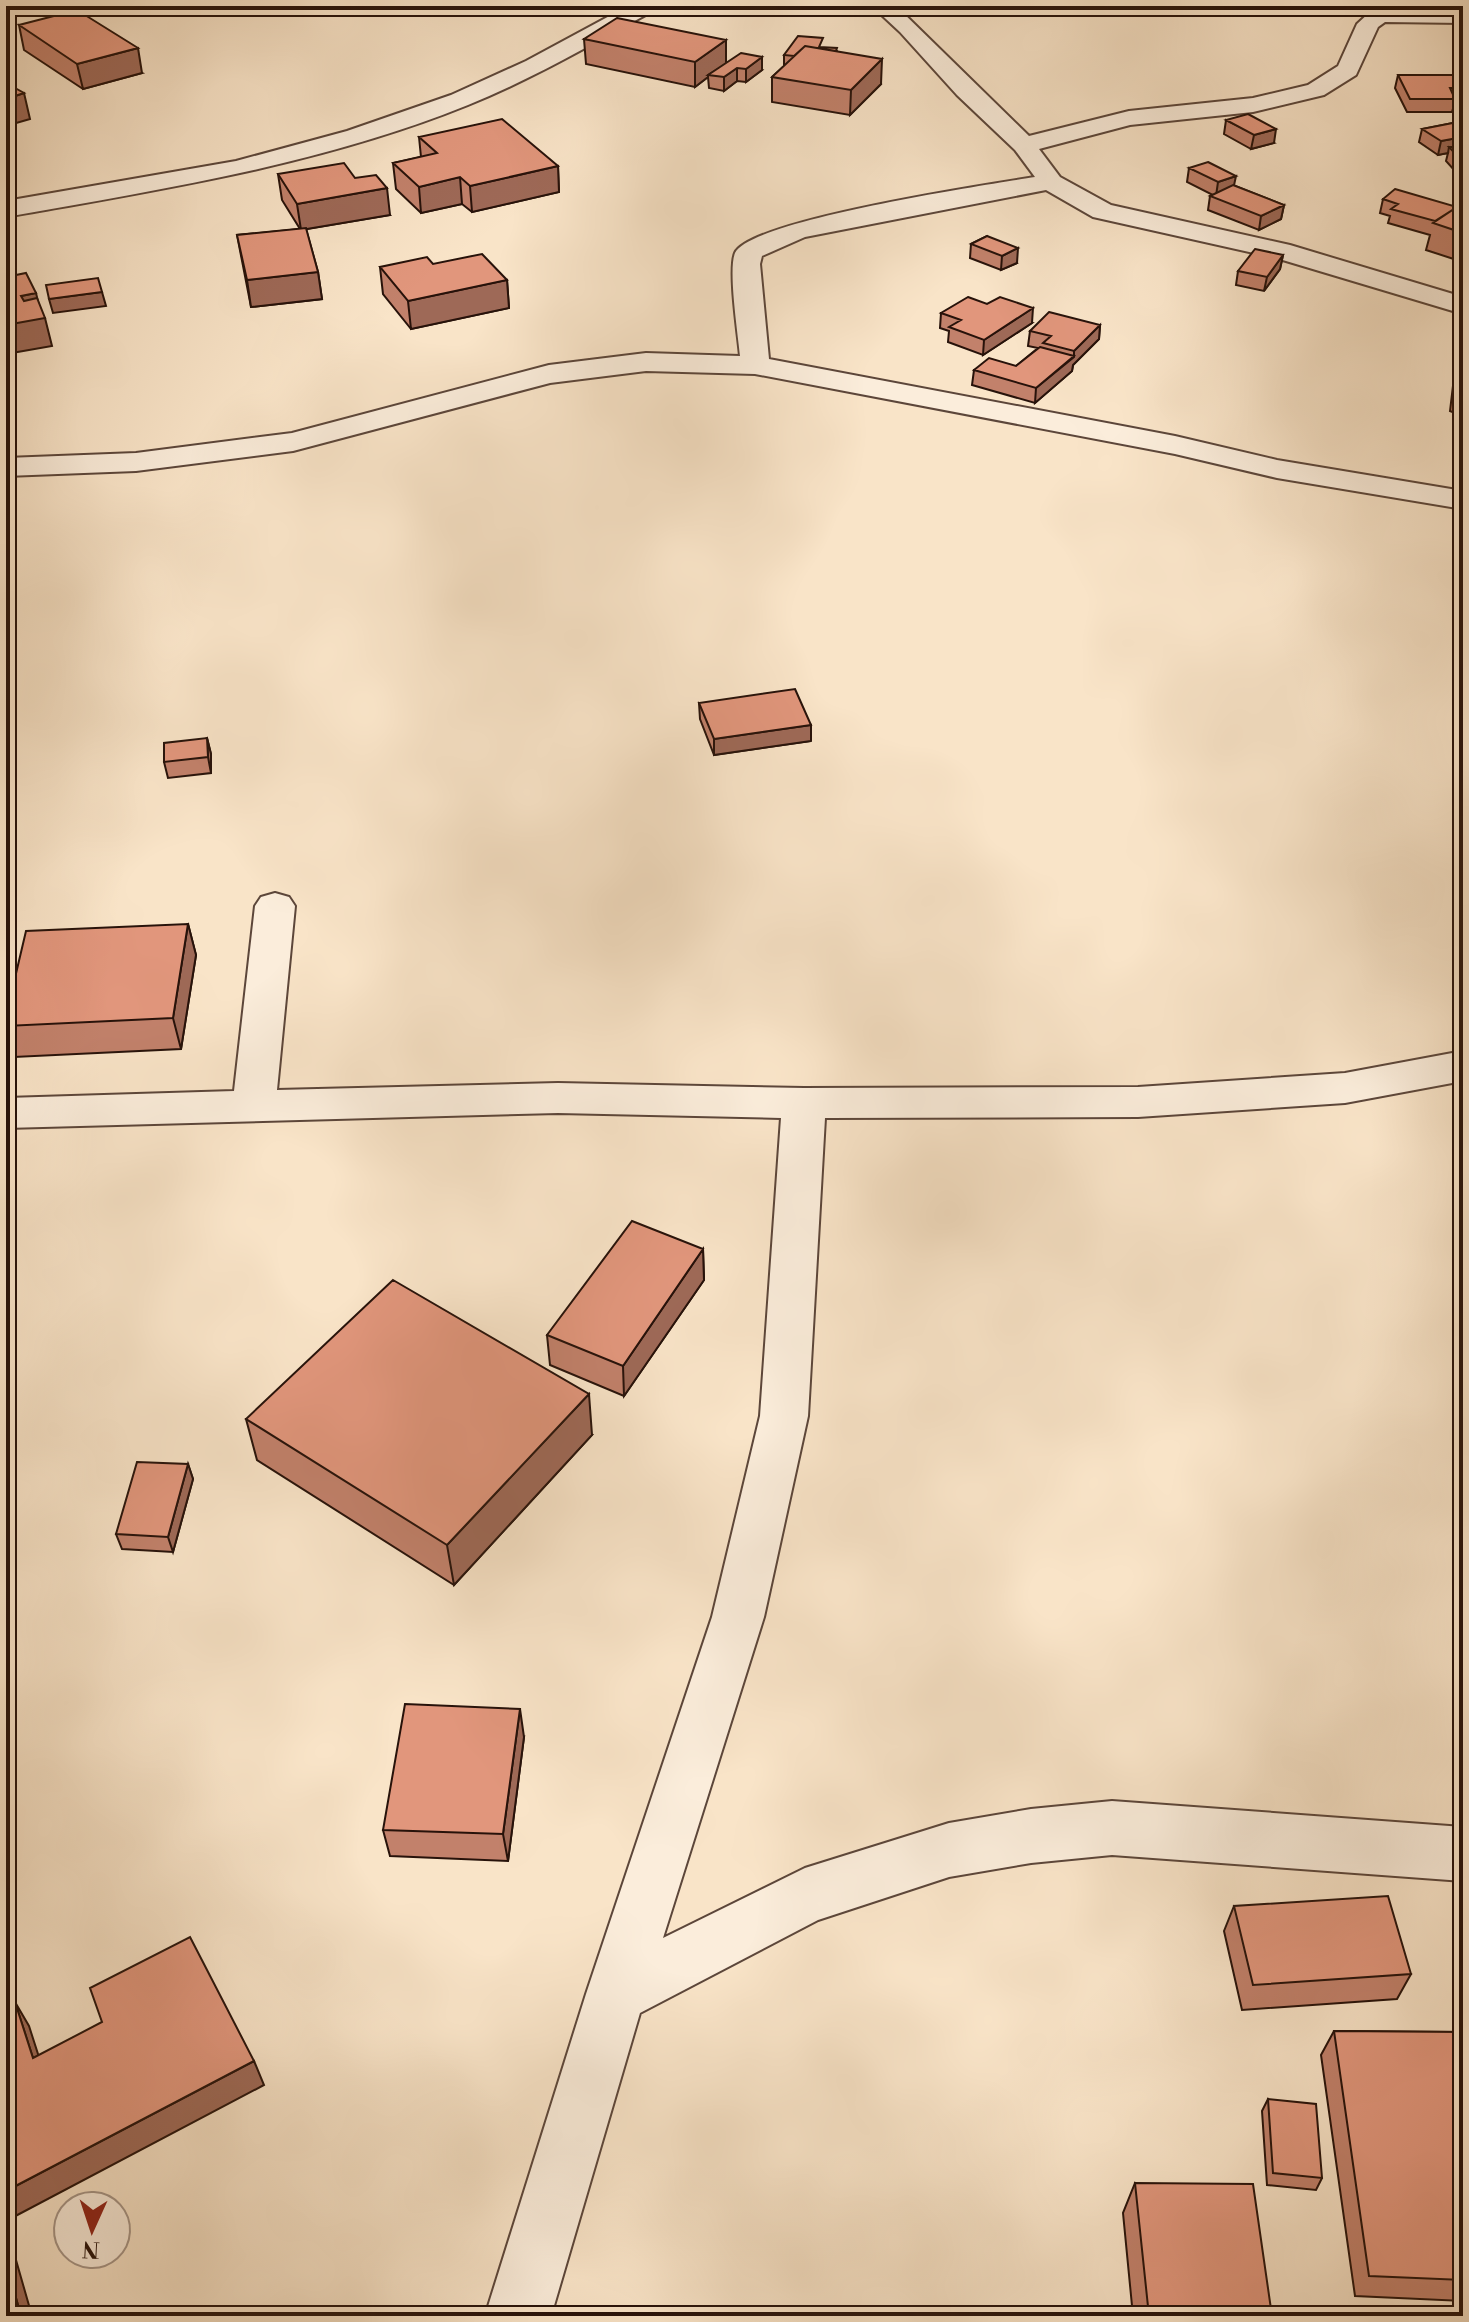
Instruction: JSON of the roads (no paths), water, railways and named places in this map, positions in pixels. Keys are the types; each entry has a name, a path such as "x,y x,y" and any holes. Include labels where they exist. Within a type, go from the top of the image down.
{"street":[{"path":"6,209 238,168 356,136 459,100 534,66 645,6"},
{"path":"883,6 1024,145 1051,182 1066,193 1102,211 1281,251 1463,306"},
{"path":"1024,145 1129,118 1253,105 1316,90 1348,70 1368,24 1378,17 1403,14 1463,16"},
{"path":"755,365 746,264 749,252 762,243 788,233 870,215 1051,182"},
{"path":"6,467 136,462 293,442 549,374 646,362 755,365 1175,445 1277,469 1463,500"},
{"path":"254,1105 275,906"},
{"path":"6,1113 558,1098 804,1103 1138,1102 1345,1088 1463,1066"},
{"path":"518,2316 616,1994 738,1617 784,1416 804,1103"},
{"path":"616,1994 805,1896 949,1850 1031,1836 1112,1828 1463,1854"}]}
